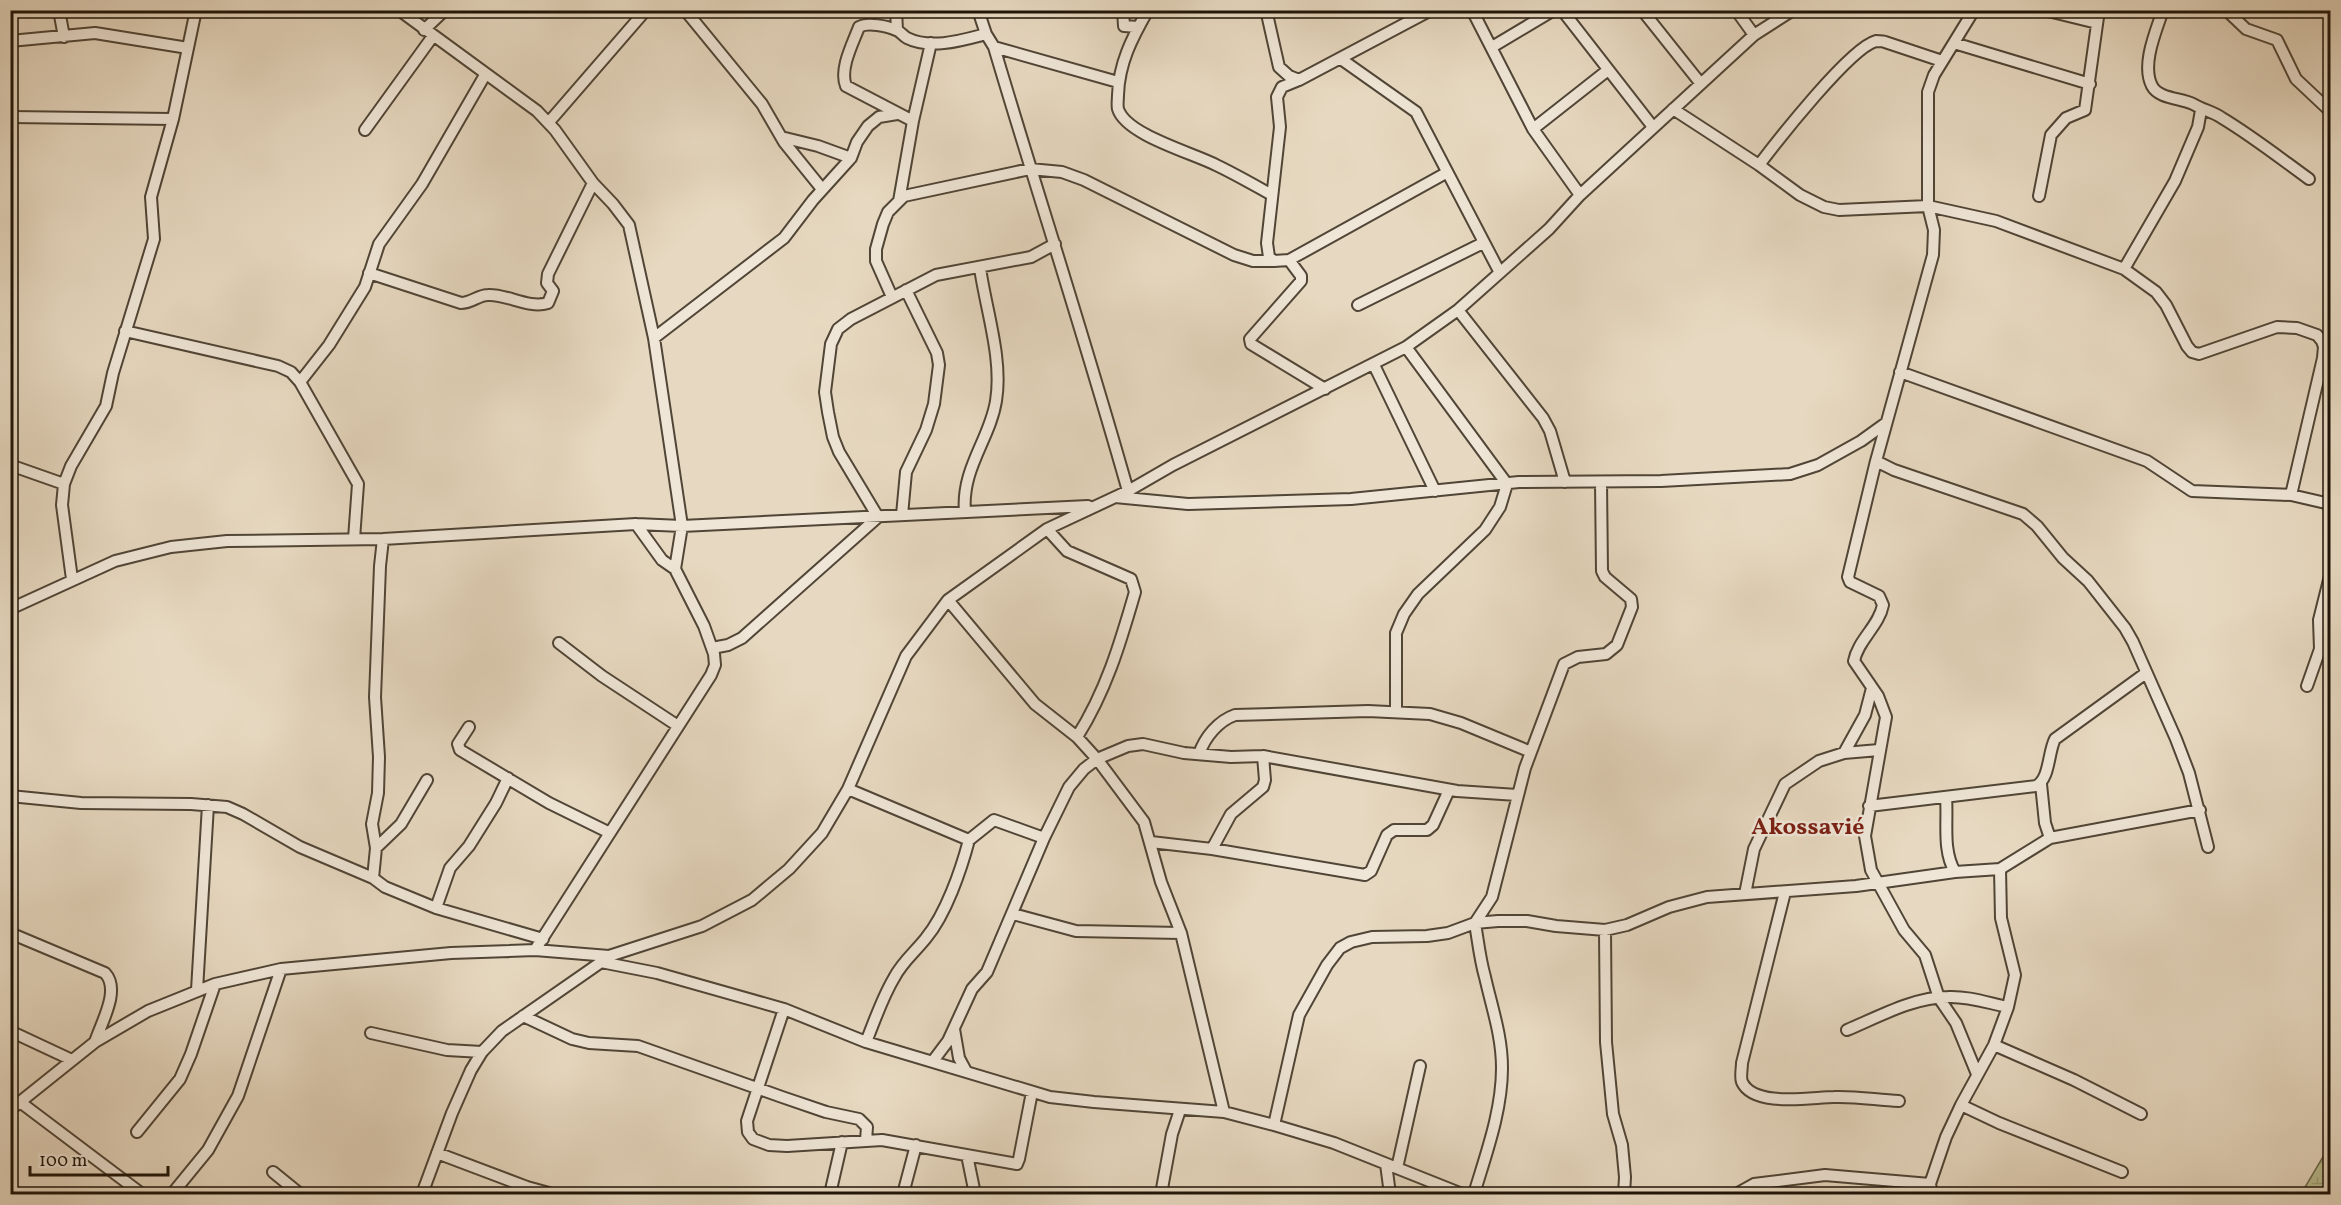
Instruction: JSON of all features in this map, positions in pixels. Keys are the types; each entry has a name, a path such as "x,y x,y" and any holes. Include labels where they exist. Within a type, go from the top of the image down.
{"street":[{"path":"59,10 64,37"},
{"path":"72,579 62,505 64,484 71,466 106,406 125,331 153,239 151,197 173,119 196,10"},
{"path":"399,10 537,111 549,123 593,183 629,225 654,338 682,526 675,569"},
{"path":"365,130 445,10"},
{"path":"549,123 646,10"},
{"path":"685,10 762,104 781,137 822,189"},
{"path":"896,10 897,30"},
{"path":"978,10 986,34 994,47 1128,491"},
{"path":"1124,10 1124,26 1138,27"},
{"path":"1148,10 1131,38 1122,63 1118,82 1118,109 1129,123 1153,139 1215,164 1272,195"},
{"path":"1268,10 1279,66 1289,76 1299,80"},
{"path":"1274,261 1269,257 1267,243 1280,127 1278,92 1282,87 1341,59 1431,10"},
{"path":"1472,10 1533,129 1580,195"},
{"path":"1492,47 1554,10"},
{"path":"1562,10 1653,127"},
{"path":"1642,10 1701,84"},
{"path":"1736,10 1754,35"},
{"path":"422,1194 457,1102 482,1052 502,1031 605,959 702,926 752,900 789,869 822,833 848,789 906,656 948,600 1047,529 1128,491 1173,465 1406,347 1458,310 1499,271 1549,229 1580,195 1754,35 1793,10"},
{"path":"1974,10 1942,61 1928,92 1928,206 1934,230 1933,255 1886,423 1848,577 1850,582 1878,596 1883,605 1881,614 1856,652 1854,661 1878,696 1886,717 1865,836 1870,870 1904,930 1925,956 1939,998 1956,1023 1977,1074"},
{"path":"2044,10 2097,23"},
{"path":"2039,196 2051,135 2066,118 2085,110 2099,10"},
{"path":"2163,10 2149,67 2152,86 2156,92 2185,100 2201,110 2220,116 2309,179"},
{"path":"2226,10 2246,29 2277,40 2296,79 2331,111"},
{"path":"913,121 851,91 843,80 848,55 859,27 868,25 897,30 907,38 931,43 950,43 986,34"},
{"path":"10,41 104,34 188,48"},
{"path":"1759,165 1778,139 1833,77 1867,46 1877,41 1885,42 1942,61"},
{"path":"899,201 913,121 931,43"},
{"path":"1953,44 2090,84"},
{"path":"994,47 1118,82"},
{"path":"1341,59 1416,112 1499,271"},
{"path":"1533,129 1608,70"},
{"path":"300,382 329,345 365,287 379,244 422,184 485,75"},
{"path":"1673,109 1759,165 1800,195 1824,207 1839,210 1928,206 1996,221 2124,269 2156,292 2192,352 2199,354 2277,327 2308,331 2326,342 2290,495"},
{"path":"2124,269 2175,181 2198,127 2201,110"},
{"path":"654,338 784,238 822,189 851,158 857,142 874,121 879,117 897,114"},
{"path":"2198,127 2220,116"},
{"path":"10,117 173,119"},
{"path":"781,137 818,146 851,158"},
{"path":"892,297 876,261 876,249 882,224 888,212 904,196 1030,169 1062,172 1084,180 1234,255 1253,261 1274,261 1289,260 1446,172"},
{"path":"369,273 461,303 468,303 489,295 539,306 548,303 552,291 547,283 548,274 593,183"},
{"path":"1358,305 1483,243"},
{"path":"878,517 836,444 825,392 831,344 838,329 851,319 936,274 1031,257 1055,244"},
{"path":"1289,260 1301,276 1301,280 1250,339 1251,344 1325,389"},
{"path":"964,512 973,459 991,420 996,401 995,343 986,307 980,267"},
{"path":"902,515 906,472 926,430 934,404 939,365 937,353 906,290"},
{"path":"1458,310 1542,418 1550,431 1565,482"},
{"path":"125,331 278,366 291,372 300,382 358,484 354,539"},
{"path":"1406,347 1507,484"},
{"path":"1374,365 1435,491"},
{"path":"1900,372 2147,461 2192,490 2290,495 2331,504"},
{"path":"1114,497 1188,504 1351,499 1507,484 1661,481 1790,474 1818,465 1861,441 1886,423"},
{"path":"1876,461 1894,470 1976,497 2029,518 2063,558 2088,581 2125,628 2176,739 2200,810 2208,847"},
{"path":"10,465 64,484"},
{"path":"1474,1194 1496,1114 1502,1070 1501,1045 1475,923 1492,897 1517,795 1564,664 1578,657 1606,654 1617,645 1632,607 1631,599 1605,577 1602,571 1601,482"},
{"path":"1396,711 1396,633 1404,614 1418,594 1485,530 1500,507 1507,484"},
{"path":"10,609 115,561 171,547 227,541 383,539 636,524 682,526 1092,506"},
{"path":"712,648 728,645 742,638 878,517"},
{"path":"535,950 711,675 715,665 704,626 675,569 662,560 636,524"},
{"path":"1047,529 1067,551 1131,579 1134,585 1135,592 1106,684 1095,709 1077,737"},
{"path":"373,878 376,848 372,824 378,793 379,757 375,697 383,539"},
{"path":"2307,686 2320,649 2319,620 2331,576"},
{"path":"948,600 1035,704 1077,737 1097,759 1144,822 1161,882 1181,933 1224,1112"},
{"path":"559,643 602,676 678,726"},
{"path":"2050,838 2045,823 2041,784 2055,739 2146,673"},
{"path":"1844,753 1865,715 1872,688"},
{"path":"1199,754 1212,731 1235,715 1396,711 1430,714 1461,723 1531,752"},
{"path":"469,727 458,744 460,750 549,803 610,833"},
{"path":"933,1061 943,1051 972,988 987,972 1044,838 1069,787 1097,759 1128,746 1143,744 1184,753 1231,757 1263,756 1449,790 1517,795"},
{"path":"1745,894 1754,849 1783,787 1819,761 1844,753 1879,750"},
{"path":"1212,849 1231,814 1263,787 1265,780 1263,756"},
{"path":"436,908 450,868 469,846 496,803 508,778"},
{"path":"376,848 401,824 427,780"},
{"path":"1869,806 2041,784"},
{"path":"848,789 969,840"},
{"path":"1151,842 1212,849 1365,875 1371,871 1387,835 1394,830 1427,830 1432,825 1449,790"},
{"path":"10,796 81,803 227,807 300,847 373,878 385,887 436,908 543,939"},
{"path":"1946,797 1947,848 1950,864 1955,872"},
{"path":"197,990 208,805"},
{"path":"1274,1125 1299,1015 1340,948 1351,942 1372,937 1427,936 1448,933 1475,923 1527,921 1605,930 1627,925 1668,906 1707,897 1878,884 1955,872 2000,869 2050,838 2200,810"},
{"path":"866,1042 880,1005 895,975 927,937 938,920 954,886 969,840 994,820 1044,838"},
{"path":"1736,1194 1754,1184 1824,1175 1931,1189 1946,1137 1994,1045 2008,1007 2015,975 2001,918 2000,869"},
{"path":"1785,892 1742,1063 1741,1080 1747,1088 1753,1091 1784,1100 1834,1096 1899,1101"},
{"path":"1013,914 1076,931 1181,933"},
{"path":"1605,930 1606,1042 1613,1114 1622,1145 1624,1194"},
{"path":"10,933 105,973 111,980 112,991 95,1042"},
{"path":"10,1110 95,1042 148,1011 214,984 281,969 451,953 535,950 605,959 784,1009 866,1042 1032,1092 1094,1102 1224,1112 1274,1125 1334,1143 1462,1194"},
{"path":"172,1194 208,1150 238,1096 281,969"},
{"path":"136,1132 180,1079 191,1054 214,984"},
{"path":"1847,1030 1893,1010 1939,998 1964,997 2008,1007"},
{"path":"784,1009 747,1121 748,1132 753,1139 769,1145 882,1140 1017,1164 1032,1092"},
{"path":"524,1016 572,1040 639,1046 826,1112 859,1119 867,1127 866,1140"},
{"path":"954,1028 959,1058 966,1071"},
{"path":"10,1031 72,1060"},
{"path":"371,1033 447,1050 482,1052"},
{"path":"1994,1045 2074,1080 2141,1114"},
{"path":"1390,1194 1391,1166 1420,1066"},
{"path":"20,1101 134,1192"},
{"path":"1961,1105 1999,1123 2122,1172"},
{"path":"1161,1194 1172,1134 1179,1110"},
{"path":"830,1194 842,1142"},
{"path":"903,1194 916,1145"},
{"path":"437,1152 527,1187 549,1193"},
{"path":"967,1155 975,1194"},
{"path":"273,1172 300,1194"}],"green space":[{"path":"2330,1145 2330,1194 2301,1194"}],"district":[{"name":"Akossavié","path":"1808,826"}]}
